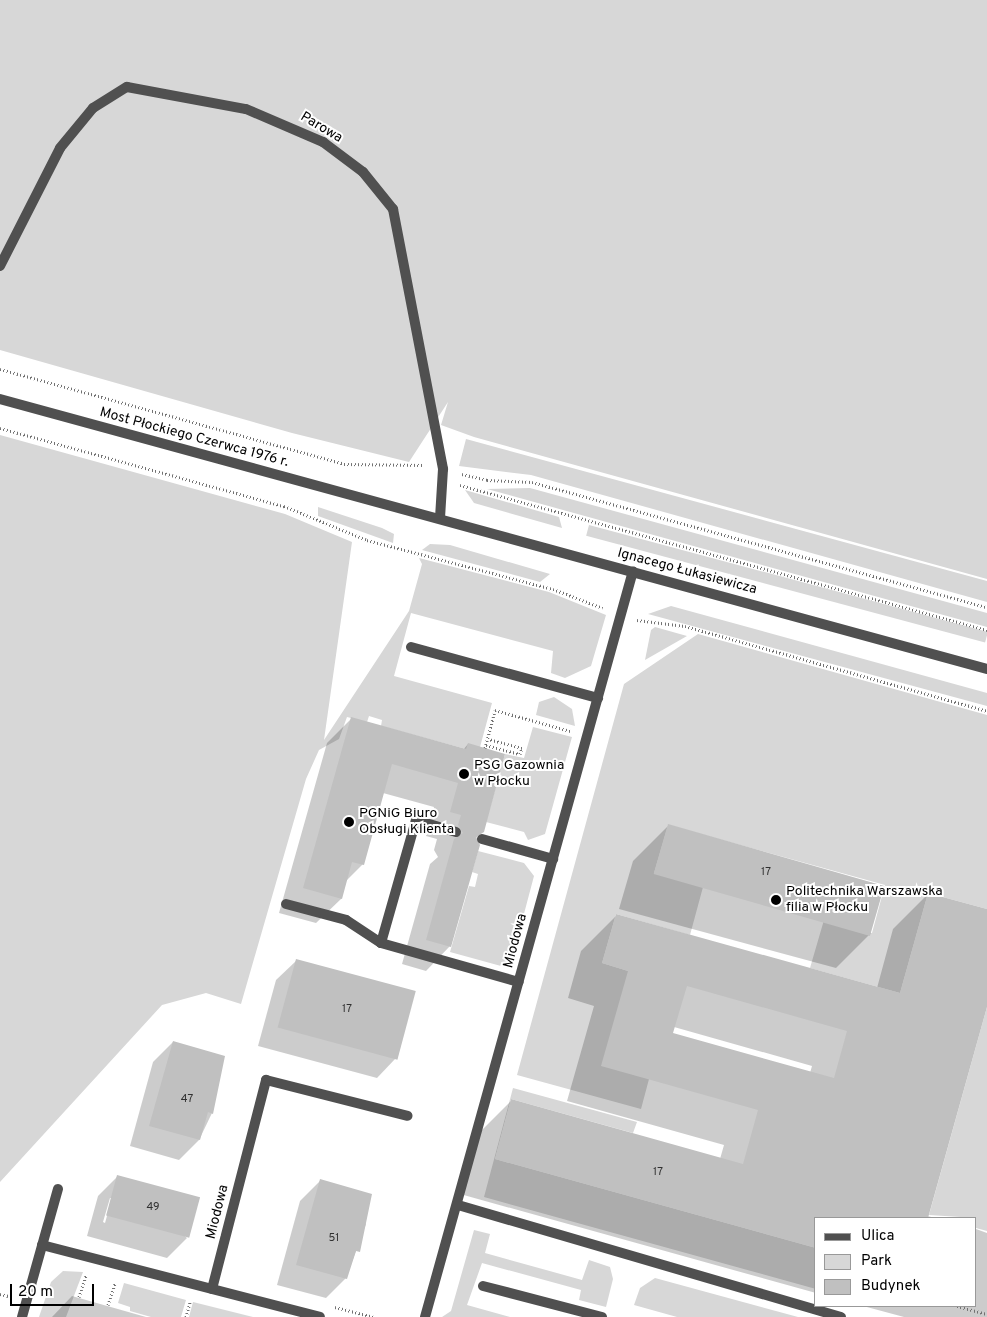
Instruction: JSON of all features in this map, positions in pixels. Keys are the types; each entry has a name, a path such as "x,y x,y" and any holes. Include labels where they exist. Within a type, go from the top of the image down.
{"street":[{"name":"Parowa","path":"0,266 60,148 93,108 127,87 246,109 284,122 322,142 363,172 393,209 443,469 440,518"},
{"name":"Most Płockiego Czerwca 1976 r.","path":"0,399 380,503"},
{"name":"Ignacego Łukasiewicza","path":"380,503 987,669"},
{"name":"Miodowa","path":"425,1317 458,1205 633,571"},
{"path":"411,647 598,698"},
{"path":"381,943 416,820 456,832"},
{"path":"482,839 553,859"},
{"path":"286,904 346,920 381,943 519,982"},
{"name":"Miodowa","path":"212,1289 266,1080 408,1116"},
{"path":"22,1317 58,1189"},
{"path":"458,1205 841,1317"},
{"path":"42,1245 320,1317"},
{"path":"484,1286 602,1317"}],"path":[{"path":"0,369 344,464 422,465"},
{"path":"0,428 284,506"},
{"path":"443,469 487,480 532,482 987,608"},
{"path":"443,469 459,485 987,630"},
{"path":"488,739 522,748 520,754 486,746 495,710 588,736"},
{"path":"79,1297 87,1270"},
{"path":"108,1305 116,1278"},
{"path":"962,1307 987,1314"}],"green space":[{"path":"0,0 987,0 987,579 474,437 441,425 448,402 409,462 292,433 0,350"},
{"path":"0,435 285,514 352,542 324,740 409,611 422,564 419,558 549,592 606,615 591,666 565,678 551,673 553,651 411,613 394,676 492,703 480,747 466,749 381,726 382,720 369,716 367,722 347,717 339,739 319,750 306,779 241,1004 206,993 162,1005 0,1182"},
{"path":"466,439 987,581 987,602 531,475 459,466"},
{"path":"530,488 987,613 987,627 487,489"},
{"path":"465,490 559,517 562,528 474,503"},
{"path":"318,507 382,528 394,534 393,543 318,516"},
{"path":"589,525 987,632 985,643 586,536"},
{"path":"430,544 450,545 550,574 540,582 422,550"},
{"path":"671,606 987,693 987,706 648,614"},
{"path":"655,627 687,636 645,660 651,630"},
{"path":"698,634 987,715 987,909 928,893 900,993 810,968 824,920 872,933 885,885 668,825 654,873 703,887 690,935 616,914 602,963 628,971 649,1079 641,1109 517,1075 624,684"},
{"path":"554,697 572,709 575,726 536,715 539,702"},
{"path":"533,727 572,737 545,834 528,840 524,832 486,822 505,754 524,758"},
{"path":"478,851 524,863 534,876 512,959 501,966 450,952 469,886 475,887 478,874 472,872"},
{"path":"987,1007 987,1231 977,1228 977,1217 929,1215"},
{"path":"513,1088 637,1122 633,1133 511,1099 495,1159 814,1247 814,1288 484,1197"},
{"path":"474,1230 490,1234 485,1253 582,1280 589,1260 610,1267 613,1279 606,1307 579,1300 581,1290 482,1263 467,1305 510,1317 442,1317 451,1311"},
{"path":"63,1271 83,1272 66,1317 39,1317 51,1282"},
{"path":"655,1278 798,1317 677,1317 634,1305 640,1288"},
{"path":"124,1283 186,1300 181,1317 151,1317 130,1311 130,1307 118,1303"},
{"path":"193,1302 253,1317 189,1317"}],"building":[{"path":"351,717 466,749 468,743 505,754 484,832 476,837 480,845 451,947 426,940 454,839 463,833 458,825 461,815 450,812 458,783 392,764 364,865 352,862 342,899 303,888"},
{"path":"668,824 884,886 870,936 654,874"},
{"name":"Politechnika Warszawska filia w Płocku","path":"928,893 987,909 987,1007 928,1217 814,1217 814,1247 495,1159 511,1099 743,1164 758,1110 601,1066 628,971 602,963 616,914 900,993","holes":["687,986 847,1031 834,1078 673,1033"]},
{"path":"296,959 416,991 397,1060 278,1028"},
{"path":"173,1041 225,1056 213,1114 208,1112 200,1140 149,1126"},
{"path":"117,1175 200,1197 189,1238 106,1216"},
{"path":"320,1179 372,1194 360,1252 356,1251 347,1279 296,1265"}],"place":[{"name":"PSG Gazownia w Płocku","path":"464,774"},
{"name":"PGNiG Biuro Obsługi Klienta","path":"349,822"},
{"name":"Politechnika Warszawska filia w Płocku","path":"776,900"}]}
